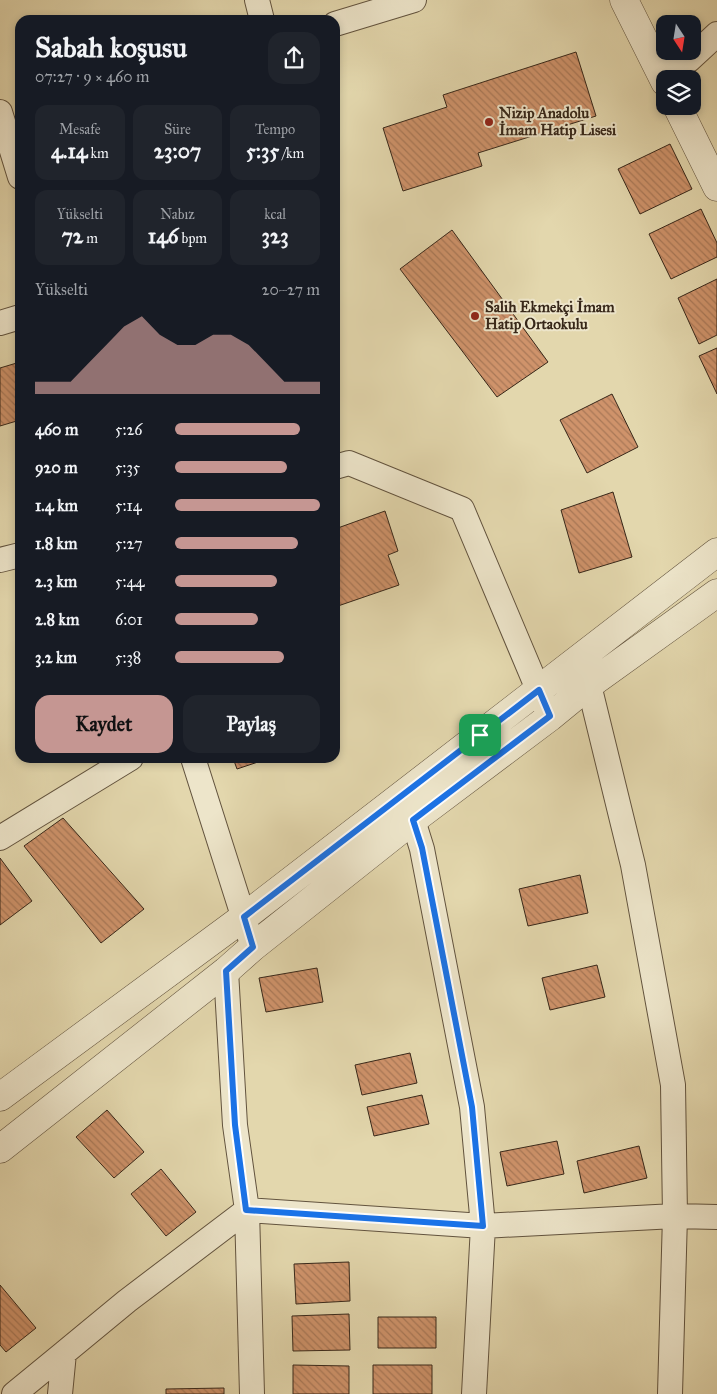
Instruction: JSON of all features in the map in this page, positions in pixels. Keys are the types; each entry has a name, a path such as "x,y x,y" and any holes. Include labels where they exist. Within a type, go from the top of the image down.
{"street":[{"path":"257,0 261,15"},
{"path":"340,22 414,0"},
{"path":"624,0 659,70"},
{"path":"674,70 717,34"},
{"path":"681,115 717,187"},
{"path":"8,116 15,152"},
{"path":"0,323 15,318"},
{"path":"340,467 349,464 462,509 550,716"},
{"path":"0,1097 244,917 717,552"},
{"path":"0,560 15,556"},
{"path":"0,1149 226,971 253,947 413,820 589,685 717,592"},
{"path":"589,685 633,865 674,1085 676,1216 670,1394"},
{"path":"0,838 123,763"},
{"path":"195,763 253,947"},
{"path":"413,820 422,848 472,1107 483,1226 474,1394"},
{"path":"226,971 235,1125 246,1210 252,1394"},
{"path":"14,1394 127,1301 246,1210 483,1226 676,1216 717,1217"},
{"path":"60,1394 64,1353"}],"building":[{"name":"Nizip Anadolu İmam Hatip Lisesi","path":"576,52 596,116 478,153 482,166 403,191 383,128 447,107 443,95"},
{"path":"670,144 692,189 640,214 618,169"},
{"path":"701,209 717,243 717,257 671,279 649,234"},
{"name":"Salih Ekmekçi İmam Hatip Ortaokulu","path":"452,230 548,362 497,397 400,269"},
{"path":"717,279 717,335 699,344 678,298"},
{"path":"717,348 717,394 699,356"},
{"path":"15,364 15,422 0,426 0,368"},
{"path":"612,394 638,447 587,473 560,420"},
{"path":"613,492 632,557 579,573 561,510"},
{"path":"385,511 398,551 388,555 399,585 340,605 340,527"},
{"path":"235,763 255,763 237,769"},
{"path":"63,818 144,909 101,943 24,846"},
{"path":"0,858 32,901 0,925"},
{"path":"580,875 588,913 528,926 519,889"},
{"path":"597,965 605,997 550,1010 542,978"},
{"path":"317,968 323,1002 266,1012 259,978"},
{"path":"410,1053 417,1083 362,1095 355,1065"},
{"path":"422,1095 429,1124 374,1136 367,1107"},
{"path":"107,1110 144,1152 114,1178 76,1137"},
{"path":"557,1141 564,1174 507,1186 500,1152"},
{"path":"639,1146 647,1178 584,1193 577,1161"},
{"path":"161,1169 196,1212 166,1236 131,1194"},
{"path":"349,1262 350,1301 296,1304 294,1264"},
{"path":"0,1285 36,1328 6,1352 0,1345"},
{"path":"349,1314 350,1350 293,1351 292,1316"},
{"path":"378,1317 436,1317 436,1348 378,1348"},
{"path":"293,1365 349,1366 349,1394 293,1394"},
{"path":"373,1365 432,1365 432,1394 373,1394"},
{"path":"224,1388 224,1394 166,1394 166,1389"}],"place":[{"name":"Nizip Anadolu İmam Hatip Lisesi","path":"489,122"},
{"name":"Salih Ekmekçi İmam Hatip Ortaokulu","path":"475,316"}],"route":[{"path":"539,690 550,716 413,820 422,848 472,1107 483,1226 246,1210 235,1125 226,971 253,947 244,917 480,735 539,690"}]}
